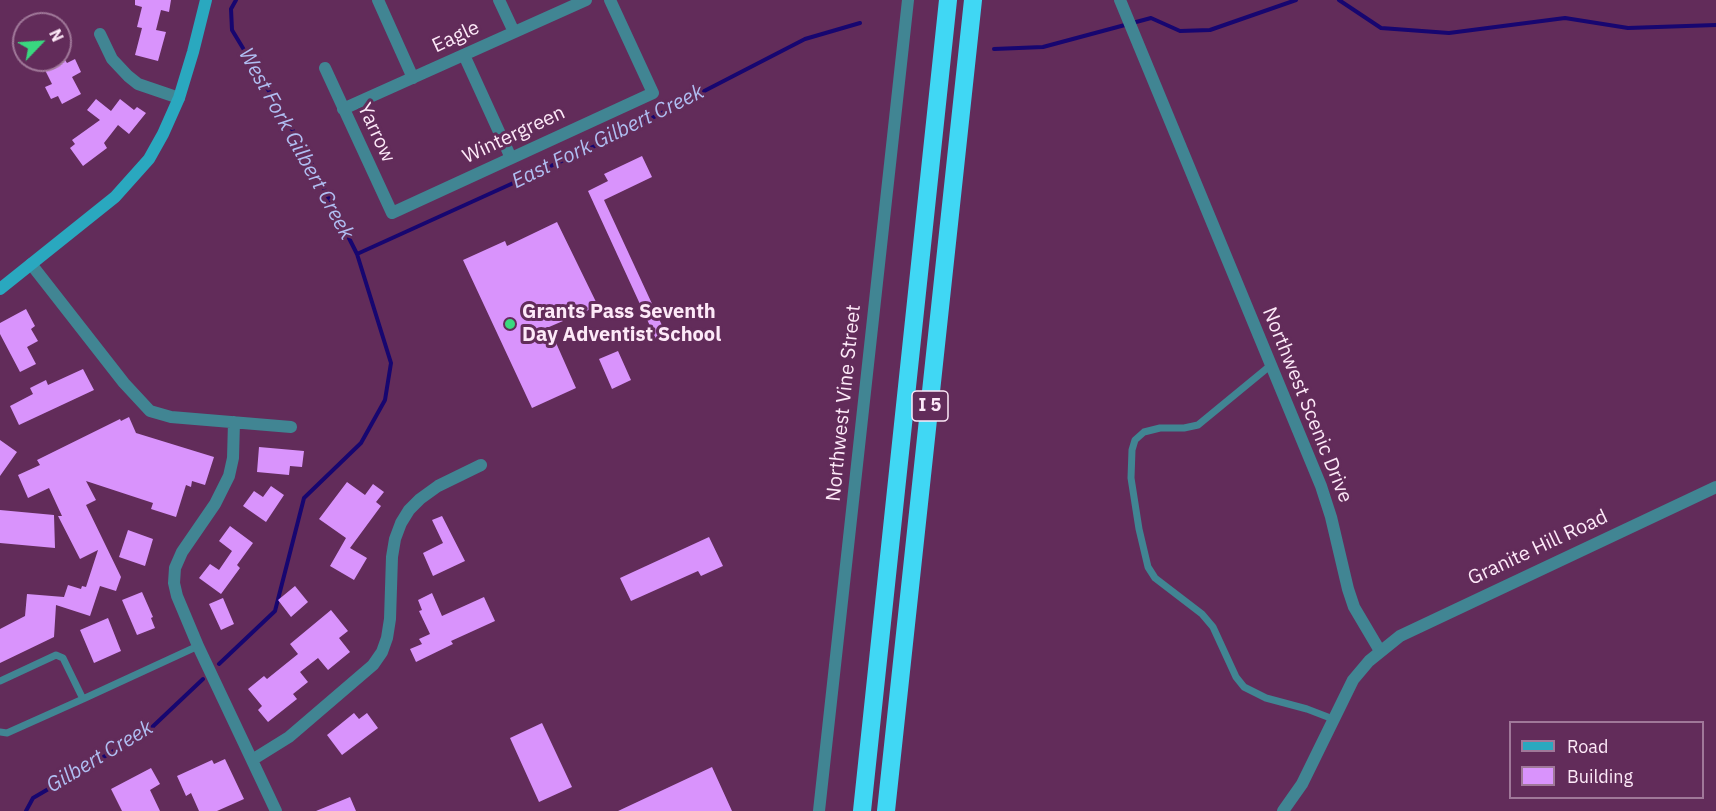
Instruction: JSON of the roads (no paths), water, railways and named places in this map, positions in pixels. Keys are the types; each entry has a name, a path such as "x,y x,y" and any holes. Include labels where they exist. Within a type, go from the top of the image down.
{"highway":[{"name":"I 5","path":"861,811 948,0"},
{"name":"I 5","path":"886,811 973,0"}],"main road":[{"path":"0,289 109,202 132,179 154,149 179,98 194,52 206,0"}],"street":[{"path":"378,0 413,78"},
{"path":"499,0 514,32"},
{"name":"Eagle","path":"344,109 586,0"},
{"name":"Wintergreen","path":"392,213 653,93 610,0"},
{"name":"Northwest Vine Street","path":"819,811 908,0"},
{"name":"Northwest Scenic Drive","path":"1120,0 1271,365 1331,517 1354,607 1380,651"},
{"path":"100,34 112,59 128,76 138,84 179,98"},
{"path":"464,55 511,158"},
{"name":"Yarrow","path":"326,68 392,213"},
{"path":"31,264 124,383 150,411 163,416 291,427"},
{"path":"234,422 233,458 225,489 182,552 175,568 174,583 177,596 198,646 276,811"},
{"path":"252,760 289,737 373,665 382,652 387,638 390,619 392,557 401,523 420,499 438,486 481,465"},
{"name":"Granite Hill Road","path":"1380,651 1413,629 1716,487"},
{"path":"1283,811 1302,784 1353,680 1380,651"}],"lane":[{"path":"1271,365 1198,424 1184,428 1160,428 1144,432 1135,440 1132,450 1131,478 1139,529 1148,567 1155,578 1202,614 1213,627 1236,677 1244,687 1266,698 1333,719"},
{"path":"0,732 7,733 198,646"},
{"path":"0,681 56,655 63,658 83,699"}],"waterway":[{"name":"West Fork Gilbert Creek","path":"219,664 275,611 304,498 361,443 385,400 391,363 357,254 304,149 232,30 231,9 236,0"},
{"name":"East Fork Gilbert Creek","path":"994,49 1043,47 1151,18 1180,31 1210,30 1296,0"},
{"name":"East Fork Gilbert Creek","path":"1339,0 1381,28 1449,33 1565,18 1628,28 1716,25"},
{"name":"East Fork Gilbert Creek","path":"357,254 619,135 805,39 860,23"},
{"name":"Gilbert Creek","path":"26,811 33,798 148,731 203,679"}],"place":[{"name":"Grants Pass Seventh Day Adventist School","path":"510,324"}]}
